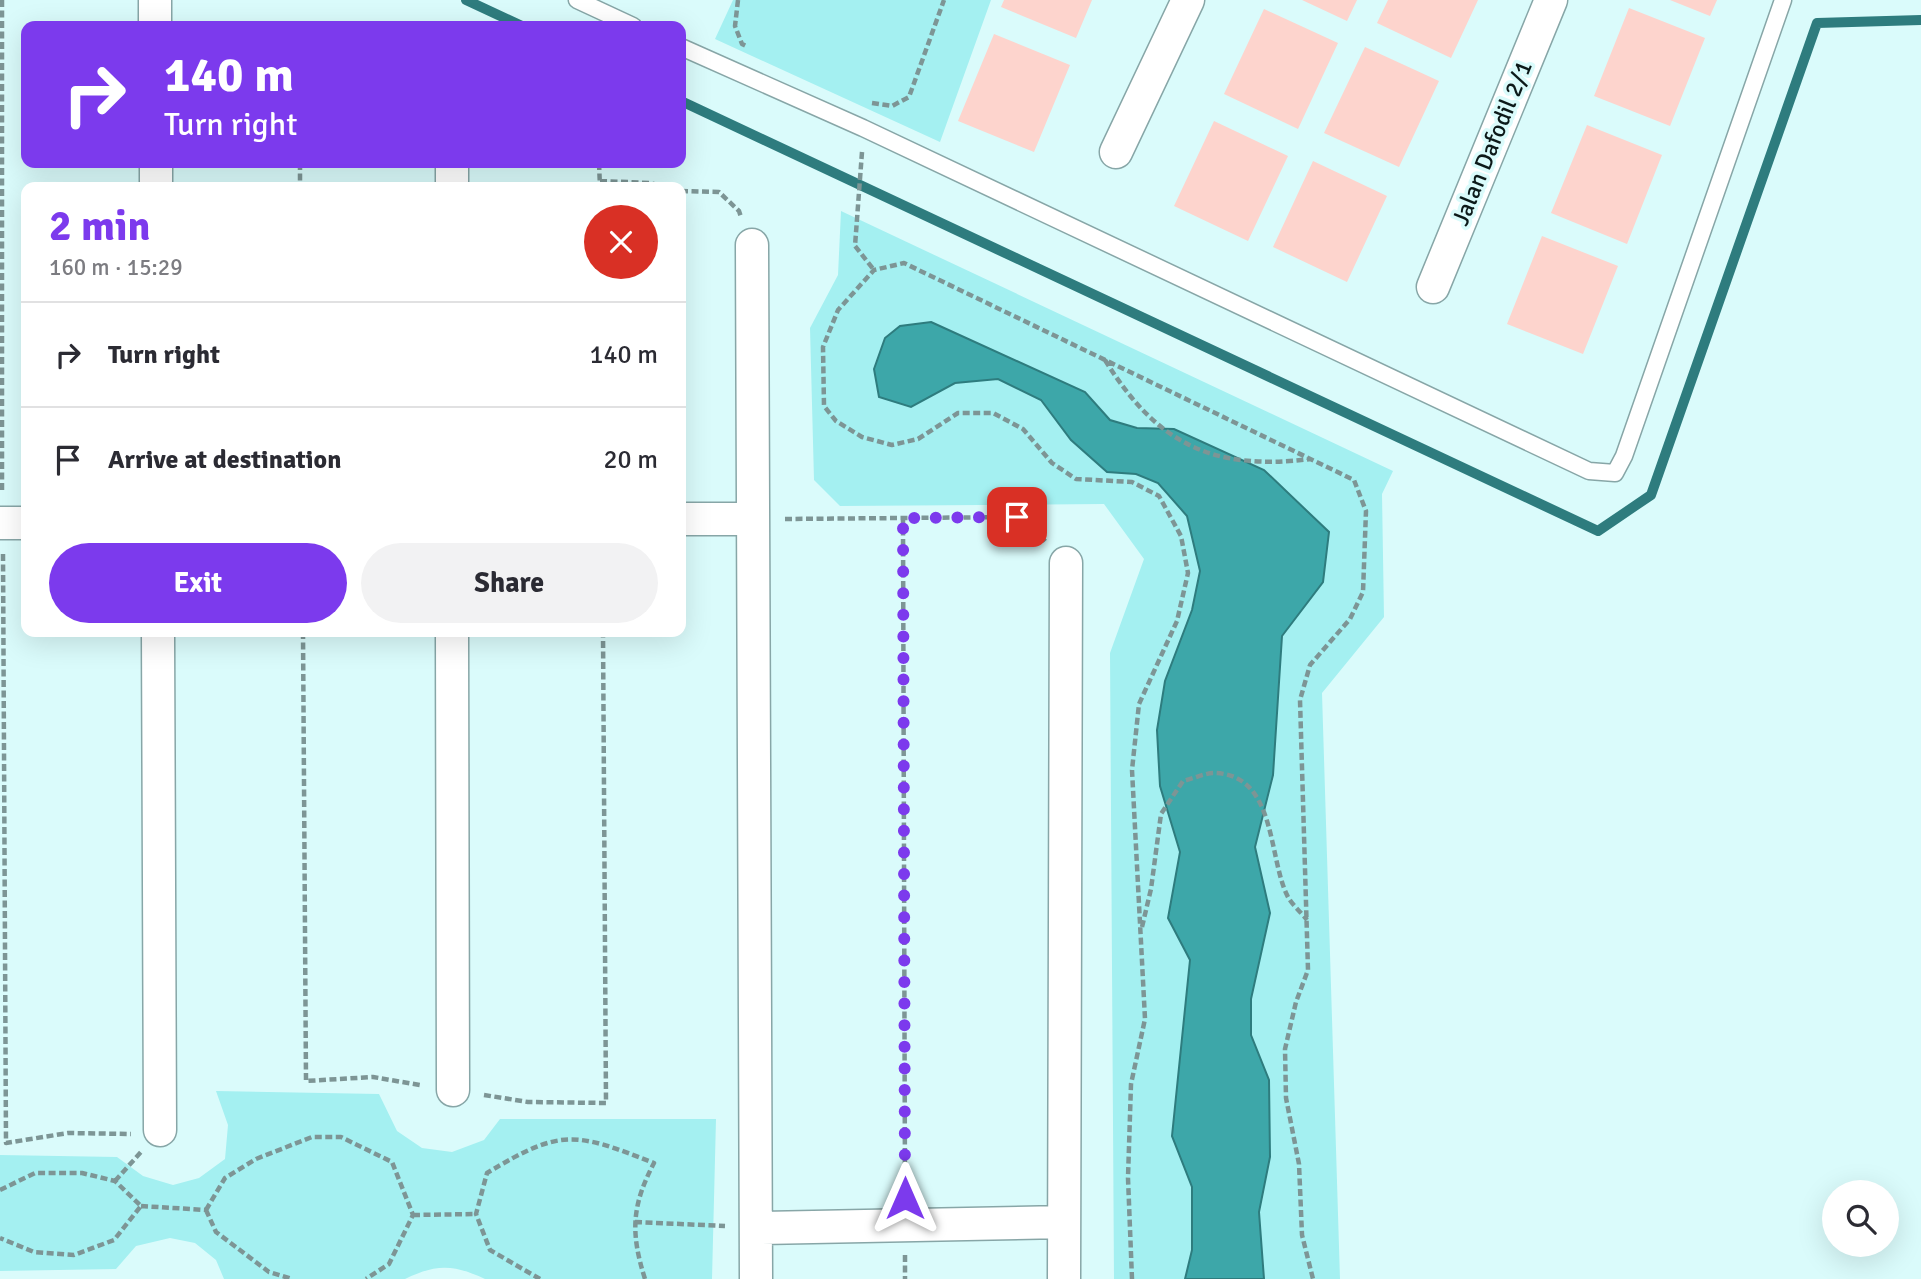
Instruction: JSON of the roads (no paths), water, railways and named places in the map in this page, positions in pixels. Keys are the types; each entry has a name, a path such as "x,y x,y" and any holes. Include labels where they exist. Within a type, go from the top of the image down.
{"street":[{"path":"155,0 155,21"},
{"path":"1116,152 1188,0"},
{"name":"Jalan Dafodil 2/1","path":"1433,287 1551,0"},
{"path":"752,245 756,1279"},
{"path":"686,519 752,519"},
{"path":"1064,1279 1066,563"},
{"path":"158,637 160,1130"},
{"path":"452,637 453,1090"},
{"path":"756,1228 1064,1222"}],"lane":[{"path":"577,0 622,21"},
{"path":"686,49 863,128 1589,471 1615,472 1624,457 1783,0"}],"waterway":[{"path":"466,0 511,21"},
{"path":"686,103 1598,531 1651,495 1817,23 1921,20"}]}
